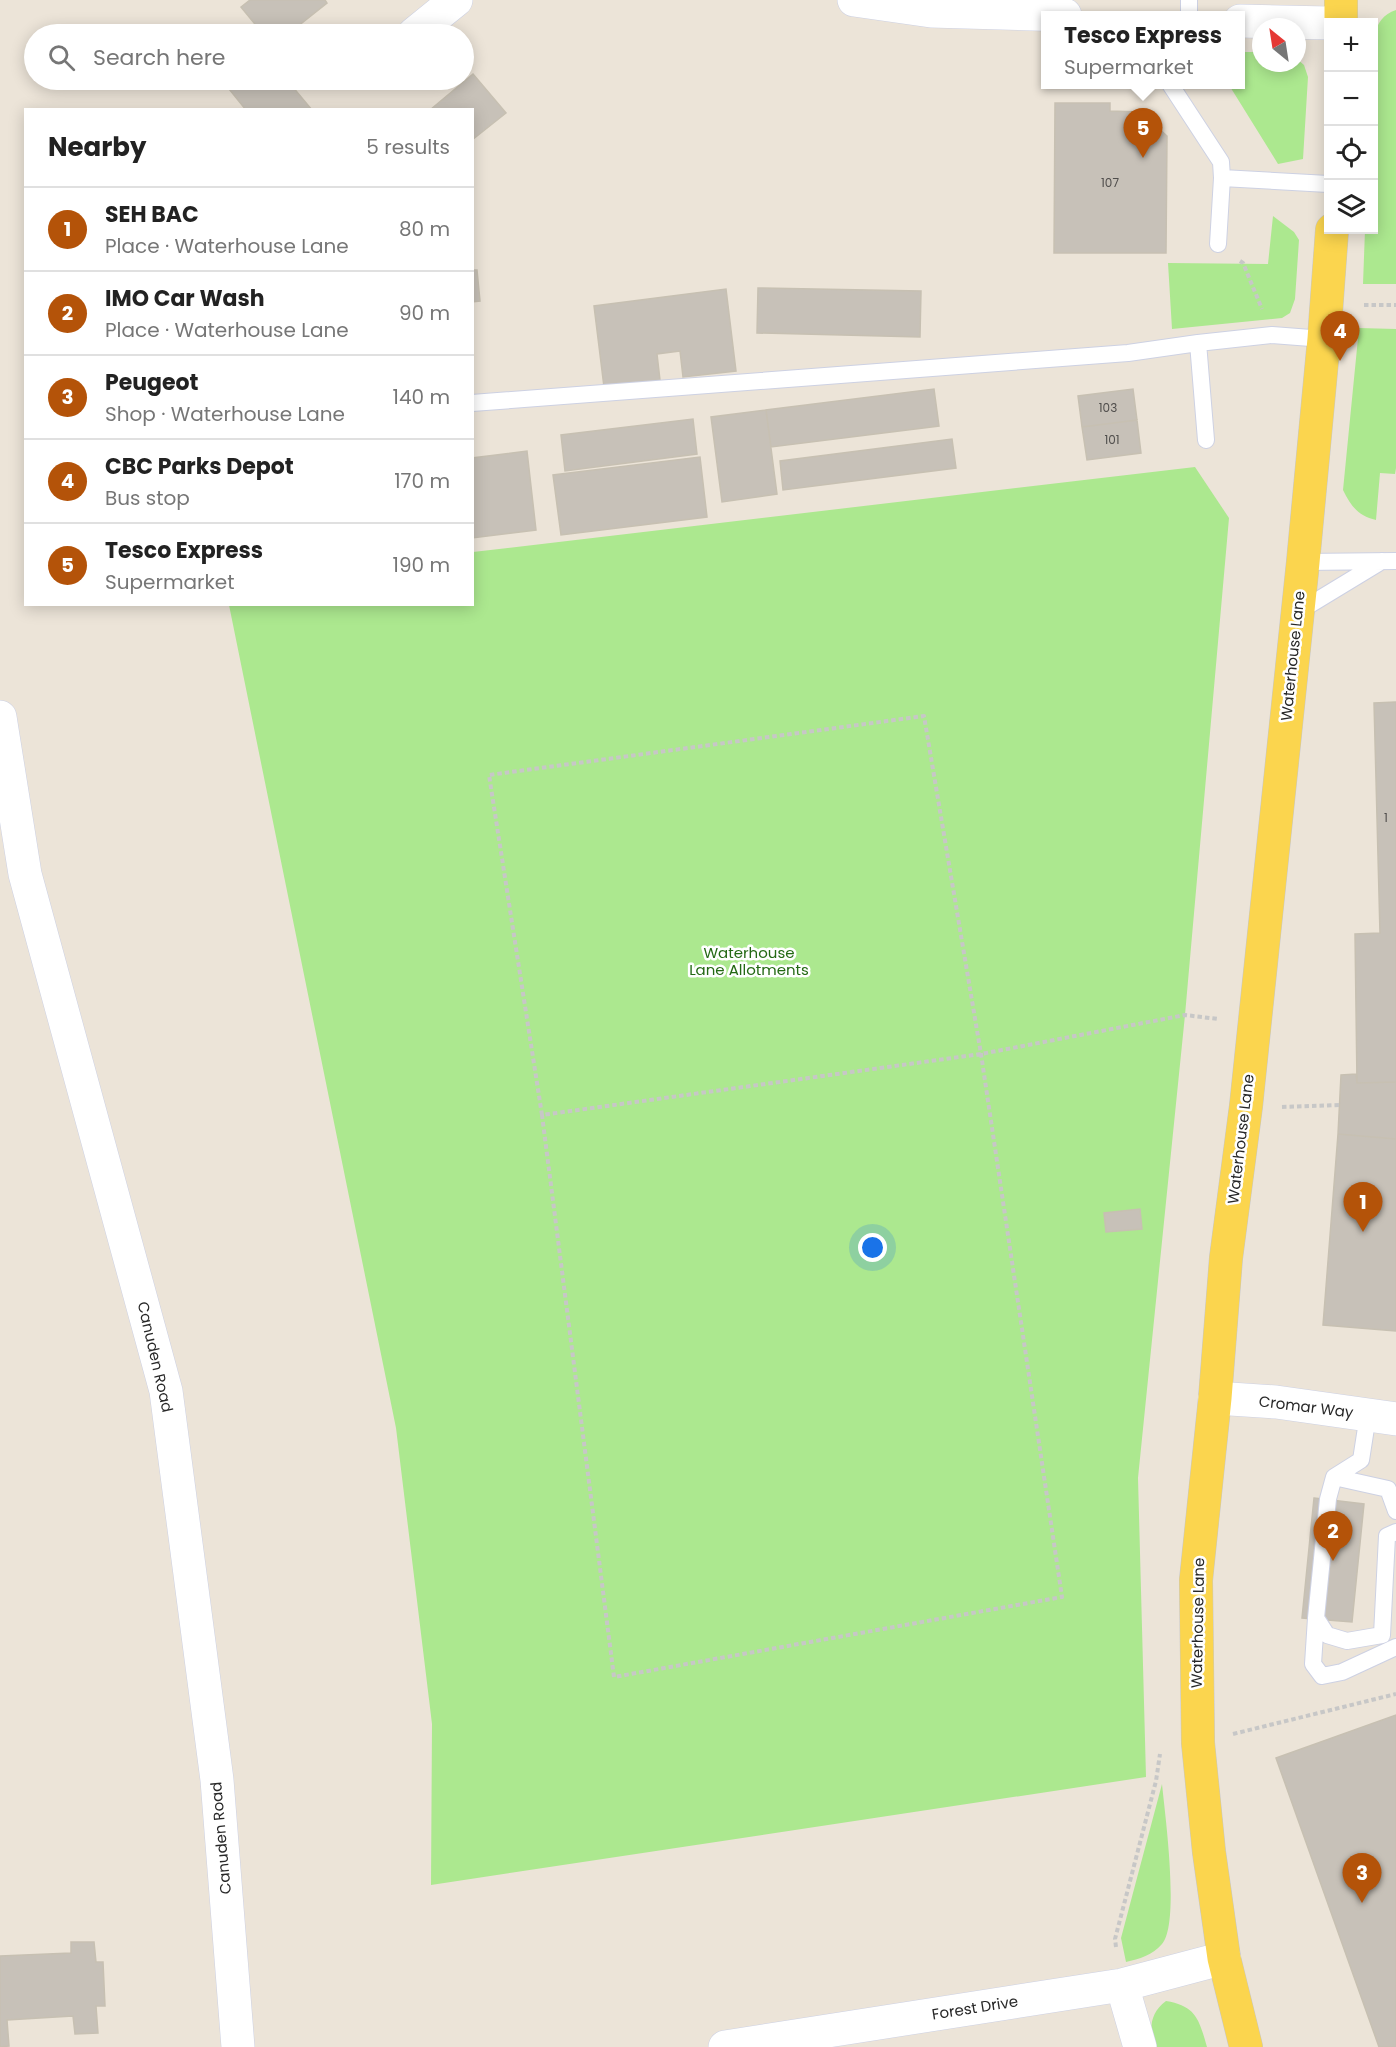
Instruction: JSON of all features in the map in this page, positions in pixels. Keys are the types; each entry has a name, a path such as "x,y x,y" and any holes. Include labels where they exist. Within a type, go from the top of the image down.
{"main road":[{"path":"1341,0 1341,18"},
{"name":"Waterhouse Lane","path":"1246,2047 1224,1958 1197,1743 1196,1580 1215,1398 1226,1258 1298,612 1332,234"}],"street":[{"path":"426,24 456,0"},
{"path":"854,0 931,12 1041,14"},
{"path":"1245,21 1324,23"},
{"name":"Canuden Road","path":"0,717 12,876 166,1391 217,1780 238,2047"},
{"name":"Cromar Way","path":"1215,1398 1276,1402 1382,1417"},
{"name":"Forest Drive","path":"725,2047 1122,1985 1224,1958"},
{"path":"1122,1985 1140,2047"}],"lane":[{"path":"1173,89 1221,162 1218,244"},
{"path":"1222,178 1324,184"},
{"path":"474,403 1128,354 1272,335 1324,339"},
{"path":"1198,343 1206,441"},
{"path":"1303,562 1389,561"},
{"path":"1298,612 1389,561"},
{"path":"1382,1417 1361,1460 1334,1477 1328,1499 1313,1664 1322,1676 1342,1672 1396,1647"},
{"path":"1334,1477 1388,1489 1396,1511"},
{"path":"1316,1618 1327,1635 1347,1641 1382,1635 1387,1536 1396,1532"}],"path":[{"path":"1218,244 1243,263 1272,335"},
{"path":"924,716 981,1054 1062,1597 614,1677 542,1115 489,775 924,716"},
{"path":"542,1115 981,1054 1185,1015 1254,1023"},
{"path":"1300,1107 1340,1105"},
{"path":"1122,1985 1115,1939 1156,1781 1162,1744 1197,1743 1396,1694"}],"green space":[{"path":"1396,10 1396,284 1363,284 1365,234 1378,234 1378,26 1388,14"},
{"path":"1245,52 1252,52 1252,72 1306,71 1308,77 1303,159 1278,164 1231,89 1245,89"},
{"path":"1273,216 1294,232 1299,240 1295,299 1290,313 1282,318 1172,329 1168,263 1268,264"},
{"path":"1359,328 1396,329 1396,468 1395,474 1380,473 1376,520 1356,510 1343,490"},
{"name":"Waterhouse Lane Allotments","path":"1195,467 1229,518 1185,1015 1138,1478 1146,1777 431,1885 432,1724 396,1428 229,606 474,606 474,552"},
{"path":"1162,1784 1171,1892 1167,1933 1162,1944 1150,1954 1126,1962 1121,1938"},
{"path":"1166,2001 1184,2006 1195,2015 1207,2047 1154,2047 1152,2021"}],"building":[{"path":"250,0 325,0 327,3 301,24 255,24 241,7"},
{"path":"474,75 506,113 474,138 474,108 432,108 454,90 474,90"},
{"path":"230,90 295,90 310,108 244,108"},
{"path":"1055,103 1110,103 1110,111 1141,112 1167,136 1166,253 1054,253"},
{"path":"474,270 477,270 480,301 474,302"},
{"path":"758,288 921,291 920,337 757,333"},
{"path":"726,289 736,371 683,377 680,351 657,354 660,380 604,387 594,306"},
{"path":"934,389 939,426 771,447 766,410"},
{"path":"1133,389 1137,420 1082,427 1078,396"},
{"path":"766,410 777,494 722,502 711,417"},
{"path":"693,419 697,454 565,471 561,435"},
{"path":"1137,420 1141,453 1087,460 1082,427"},
{"path":"952,439 956,468 783,490 780,461"},
{"path":"527,451 536,530 474,538 474,458"},
{"path":"700,457 707,517 561,535 553,475"},
{"path":"1396,702 1396,1082 1357,1083 1355,934 1380,933 1374,703"},
{"path":"1356,1074 1357,1083 1396,1082 1396,1139 1338,1134 1341,1075"},
{"path":"1338,1134 1396,1139 1396,1331 1323,1325"},
{"path":"1140,1209 1142,1229 1106,1232 1104,1213"},
{"path":"1314,1498 1364,1504 1352,1622 1302,1618"},
{"path":"1396,1715 1396,2047 1379,2047 1276,1758"},
{"path":"71,1942 94,1942 96,1962 103,1962 105,2006 96,2006 98,2033 75,2034 73,2016 7,2020 9,2046 0,2047 0,1956 71,1953"}],"place":[{"name":"Tesco Express","path":"1143,158"},
{"name":"CBC Parks Depot","path":"1340,361"},
{"name":"SEH BAC","path":"1363,1232"},
{"name":"IMO Car Wash","path":"1333,1561"},
{"name":"Peugeot","path":"1362,1903"}]}
